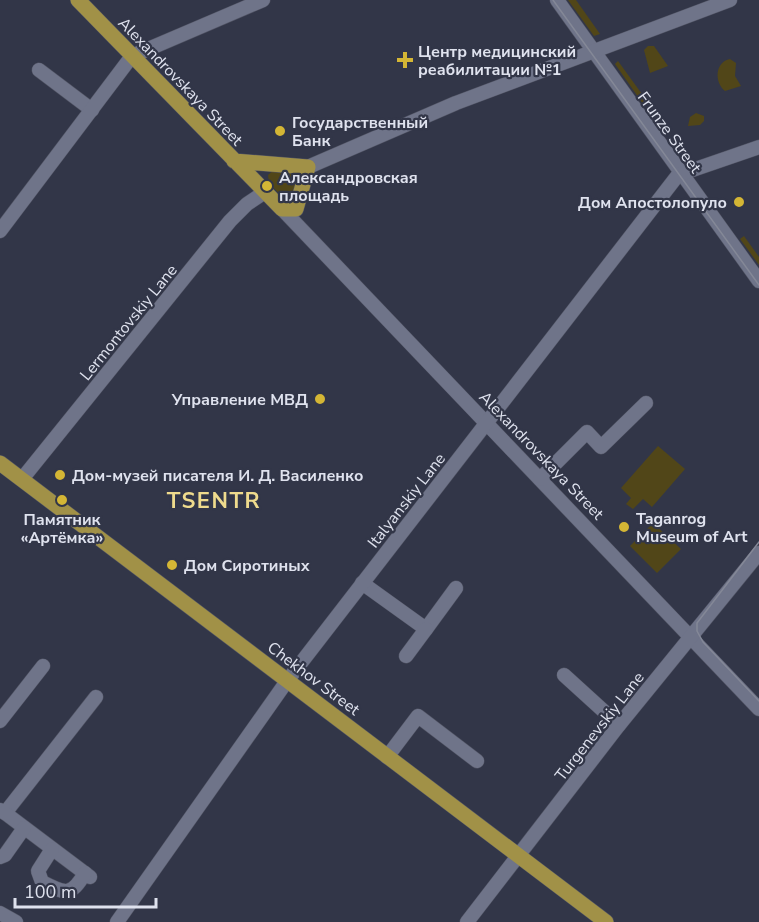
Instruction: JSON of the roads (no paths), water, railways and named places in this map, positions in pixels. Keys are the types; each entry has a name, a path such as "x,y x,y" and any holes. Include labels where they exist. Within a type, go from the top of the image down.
{"main road":[{"name":"Alexandrovskaya Street","path":"78,0 282,209"},
{"path":"234,161 308,167 298,204 292,210 282,209"},
{"path":"262,189 258,173 261,167 267,165"},
{"name":"Chekhov Street","path":"0,463 606,922"}],"street":[{"path":"0,231 132,56 263,0"},
{"name":"Frunze Street","path":"557,0 679,173 759,281"},
{"path":"308,167 456,103 591,50 611,45 730,0"},
{"path":"39,70 92,110"},
{"path":"679,173 759,147"},
{"name":"Italyanskiy Lane","path":"117,922 287,681 679,173"},
{"name":"Lermontovskiy Lane","path":"22,479 230,221 262,189"},
{"path":"298,204 298,226"},
{"name":"Alexandrovskaya Street","path":"282,209 759,710"},
{"path":"540,479 586,432 602,447 646,403"},
{"name":"Turgenevskiy Lane","path":"468,922 619,724 692,638 759,553"},
{"path":"362,583 426,629"},
{"path":"406,656 456,588"},
{"path":"0,721 43,666"},
{"path":"564,675 619,724"},
{"path":"52,849 38,871 42,882 61,892 68,892 77,887 88,875 2,812 96,697"},
{"path":"387,756 418,716 477,761"},
{"path":"0,857 5,855 24,828"},
{"path":"0,913 16,922"}],"tram line":[{"path":"553,0 759,285"},
{"path":"759,542 697,623 697,631 703,642 759,701"}],"place":[{"name":"Центр медицинский реабилитации №1","path":"405,60"},
{"name":"Государственный Банк","path":"280,131"},
{"name":"Александровская площадь","path":"267,186"},
{"name":"Дом Апостолопуло","path":"739,202"},
{"name":"Управление МВД","path":"320,399"},
{"name":"Дом-музей писателя И. Д. Василенко","path":"60,475"},
{"name":"Памятник «Артёмка»","path":"62,500"},
{"name":"Taganrog Museum of Art","path":"624,527"},
{"name":"Дом Сиротиных","path":"172,565"}],"district":[{"name":"TSENTR","path":"214,500"}]}
